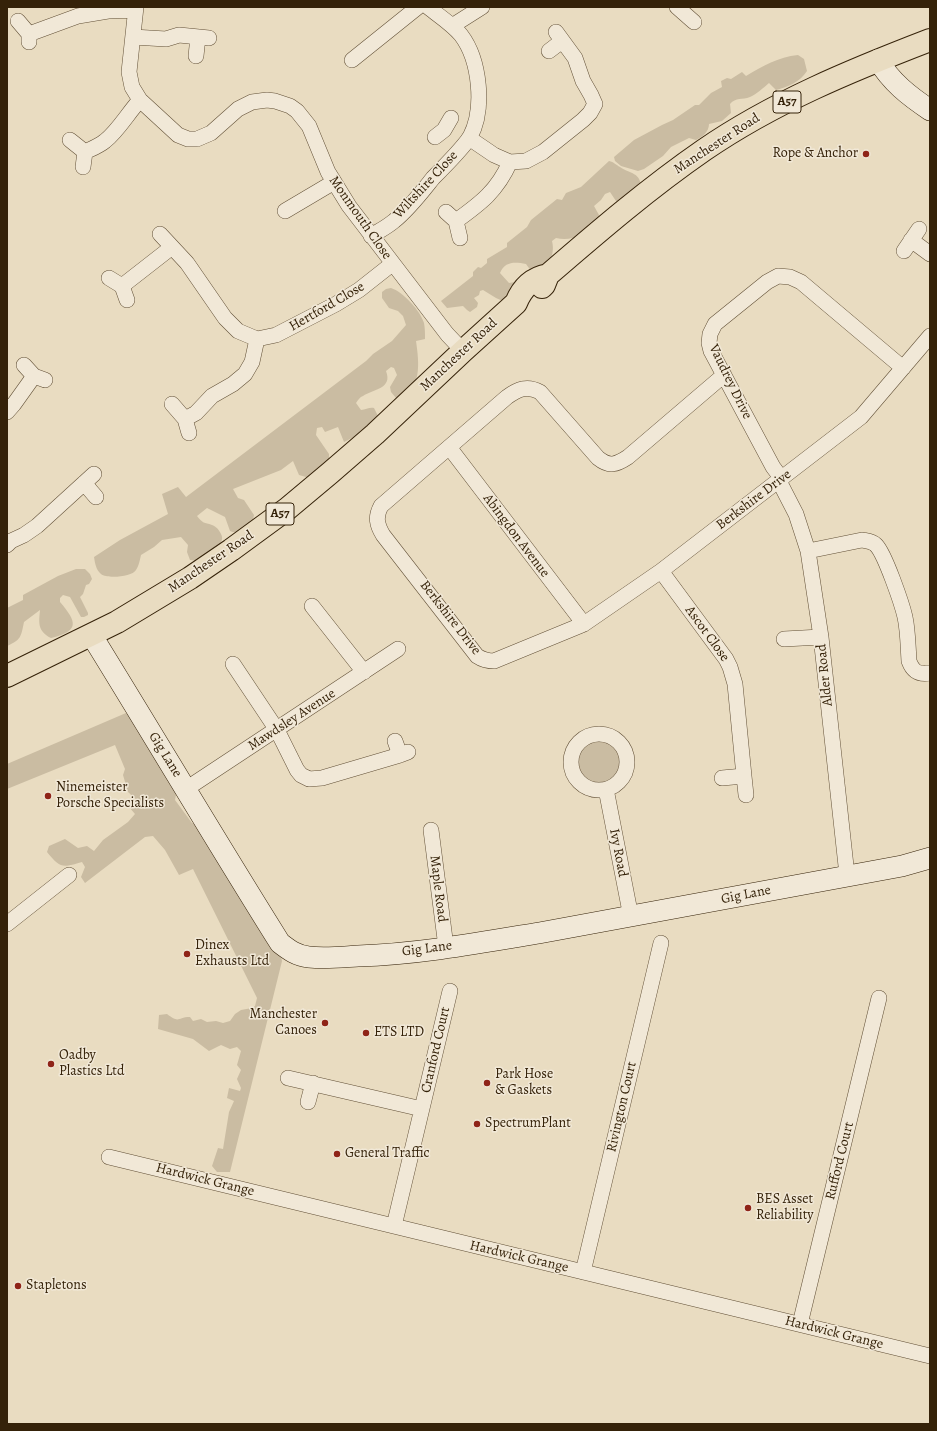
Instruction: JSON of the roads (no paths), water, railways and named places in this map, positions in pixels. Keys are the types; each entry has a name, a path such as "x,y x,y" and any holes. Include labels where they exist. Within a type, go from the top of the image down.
{"main road":[{"name":"Manchester Road","path":"7,676 92,636 138,610 190,578 287,509 375,434 516,303 520,292 537,277 548,275 631,204 705,149 771,110 823,84 878,60 930,40"}],"street":[{"path":"352,60 418,7"},
{"name":"Wiltshire Close","path":"371,236 402,214 465,142 477,119 477,78 474,63 467,44 452,26 428,7"},
{"path":"452,26 482,7"},
{"path":"677,7 696,23"},
{"path":"18,21 29,38 78,16 135,8"},
{"name":"Monmouth Close","path":"135,8 129,72 132,87 140,100 178,135 182,138 192,140 211,133 238,108 252,102 267,100 282,103 297,111 309,126 324,164 349,206 447,334 463,351"},
{"path":"132,37 159,39 179,36 204,38 196,56"},
{"path":"465,142 510,162 526,161 543,152 590,113 595,104 583,81 575,58 559,37 549,51"},
{"path":"878,60 899,88 930,110"},
{"path":"85,152 104,142 140,100"},
{"name":"Wiltshire Close","path":"443,128 465,142"},
{"path":"70,140 85,152"},
{"path":"83,167 85,152"},
{"path":"460,238 451,216 492,194 504,176 510,162"},
{"path":"285,211 334,182"},
{"path":"160,234 188,263 225,318 238,331 256,339 252,362 245,374 233,384 212,396 196,412 187,426 172,404"},
{"path":"911,240 930,254"},
{"path":"109,278 125,293 172,247"},
{"name":"Hertford Close","path":"256,339 276,335 336,304 359,290 392,264"},
{"name":"Vaudrey Drive","path":"780,480 711,351 709,343 710,334 715,324 767,282 778,276 790,277 801,282 903,368"},
{"name":"Berkshire Drive","path":"724,375 628,457 614,464 603,462 598,458 544,396 534,389 520,389 507,397 381,506 376,519 378,525 383,535 477,656 482,659 494,661 584,624 661,571 861,417 930,336"},
{"path":"7,412 40,378 24,365"},
{"name":"Abingdon Avenue","path":"449,447 584,624"},
{"path":"8,539 24,535 37,526 89,479 96,497"},
{"name":"Alder Road","path":"780,480 796,514 808,551 821,636 847,876"},
{"path":"808,551 862,540 876,545 883,556 903,608 909,661 911,666 914,671 919,674 930,673"},
{"name":"Ascot Close","path":"661,571 726,659 730,667 735,684 746,795"},
{"path":"312,606 364,672"},
{"name":"Gig Lane","path":"92,636 235,872 280,943 290,951 309,957 380,955 539,934 902,866 930,858"},
{"path":"784,639 821,636"},
{"name":"Mawdsley Avenue","path":"186,789 398,649"},
{"path":"233,664 277,730 297,770 304,778 322,778 404,754 395,741"},
{"path":"722,778 744,776"},
{"name":"Ivy Road","path":"606,789 631,917"},
{"name":"Maple Road","path":"431,830 446,947"},
{"path":"7,924 69,875"},
{"name":"Rivington Court","path":"583,1272 661,943"},
{"name":"Cranford Court","path":"394,1226 450,991"},
{"name":"Rufford Court","path":"800,1324 879,998"},
{"name":"Cranford Court","path":"288,1078 422,1109"},
{"path":"308,1102 313,1083"},
{"name":"Hardwick Grange","path":"109,1157 930,1356"}],"place":[{"name":"Rope & Anchor","path":"866,154"},
{"name":"Ninemeister Porsche Specialists","path":"48,796"},
{"name":"Dinex Exhausts Ltd","path":"187,954"},
{"name":"Manchester Canoes","path":"325,1023"},
{"name":"ETS LTD","path":"366,1033"},
{"name":"Oadby Plastics Ltd","path":"51,1064"},
{"name":"Park Hose & Gaskets","path":"487,1083"},
{"name":"SpectrumPlant","path":"477,1124"},
{"name":"General Traffic","path":"337,1154"},
{"name":"BES Asset Reliability","path":"748,1208"},
{"name":"Stapletons","path":"18,1286"}]}
